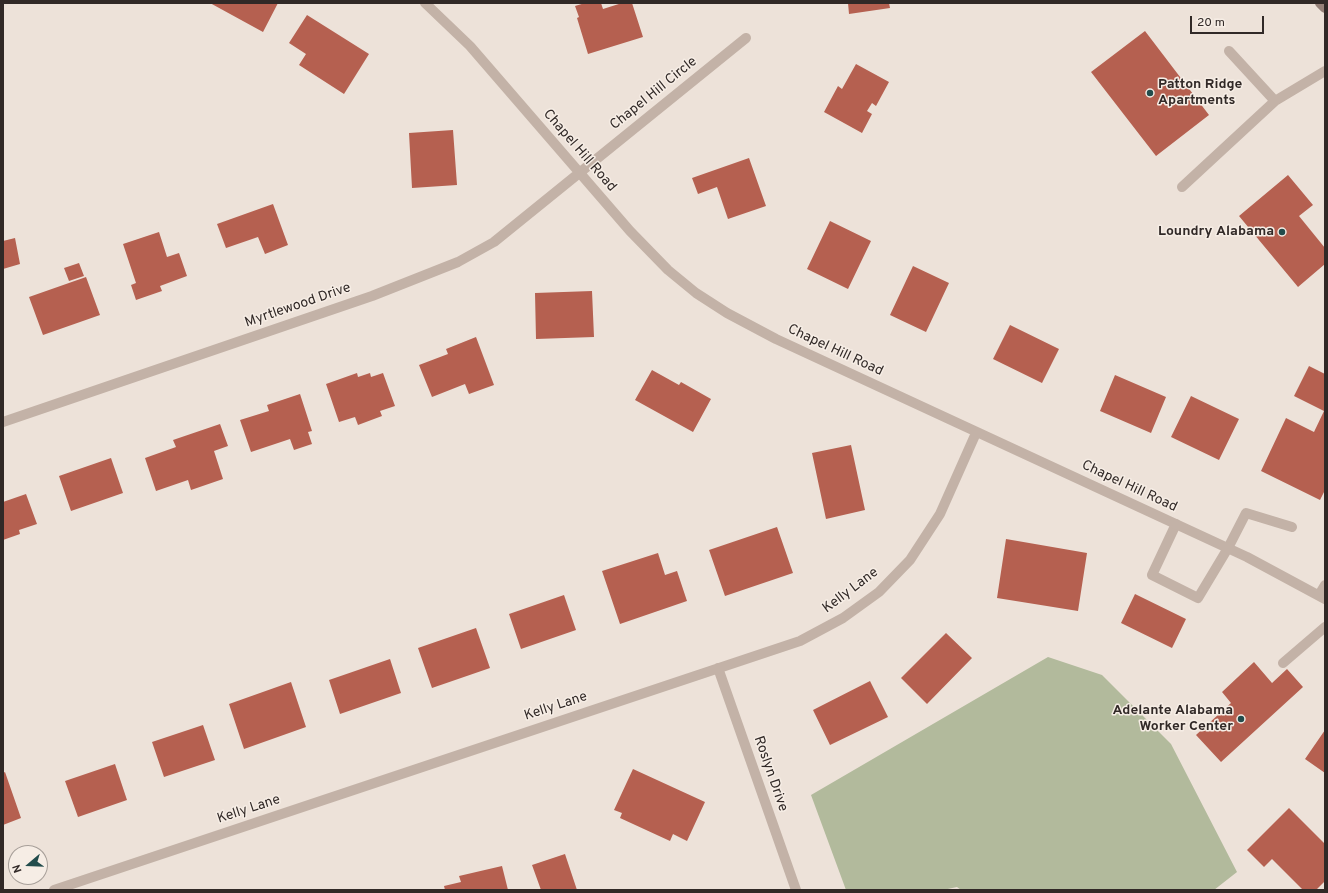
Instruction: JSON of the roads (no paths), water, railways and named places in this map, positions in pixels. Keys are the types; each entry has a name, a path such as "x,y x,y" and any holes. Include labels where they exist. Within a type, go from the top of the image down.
{"main road":[{"path":"1320,3 1325,8"}],"street":[{"name":"Chapel Hill Road","path":"425,3 470,46 630,231 668,270 696,294 727,313 776,339 976,433 1228,548 1291,579 1322,597"},
{"name":"Chapel Hill Circle","path":"579,172 746,38"},
{"path":"1229,51 1276,101"},
{"path":"1182,187 1276,101 1325,71"},
{"name":"Myrtlewood Drive","path":"3,422 372,296 458,262 494,242 579,172"},
{"name":"Kelly Lane","path":"54,890 800,641 843,618 879,592 910,560 940,514 976,433"},
{"path":"1176,524 1152,575 1198,598 1228,548 1246,513 1292,527"},
{"path":"1322,597 1325,585"},
{"path":"1283,663 1325,627"},
{"name":"Roslyn Drive","path":"718,668 796,890"}],"place":[{"name":"Patton Ridge Apartments","path":"1150,93"},
{"name":"Loundry Alabama","path":"1282,232"},
{"name":"Adelante Alabama Worker Center","path":"1241,719"}]}
